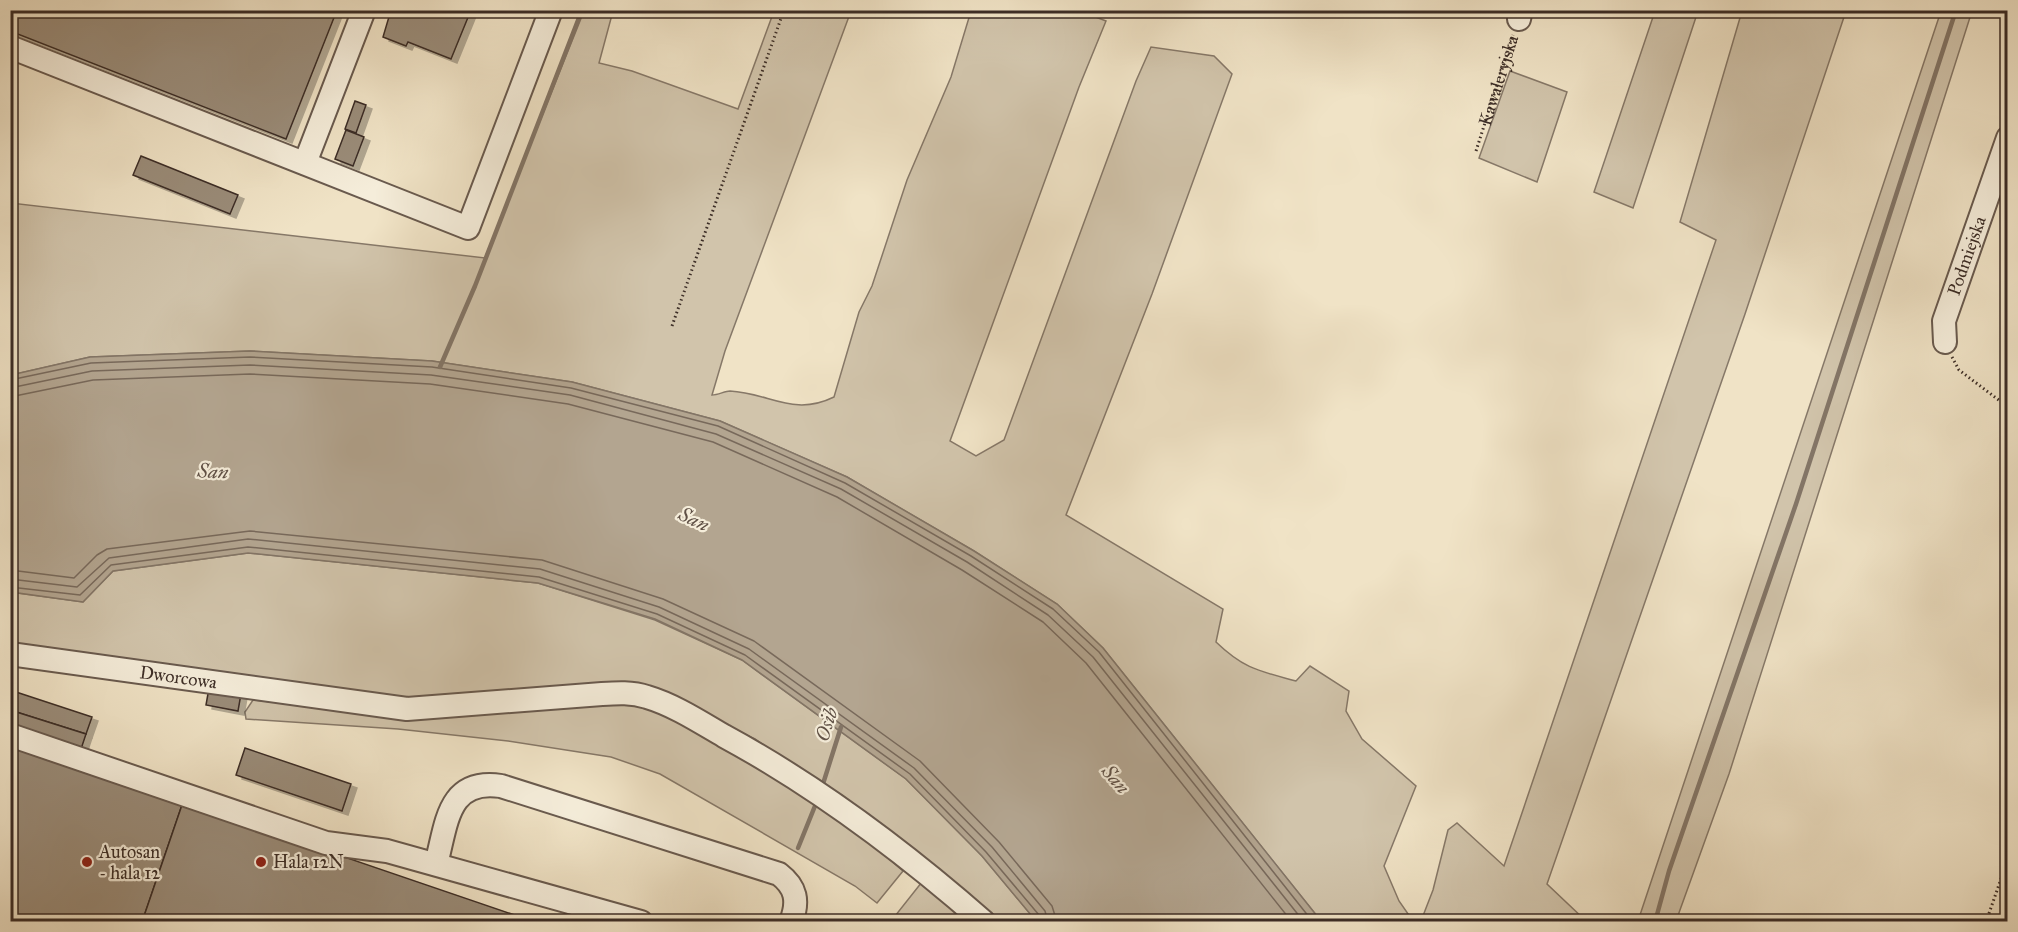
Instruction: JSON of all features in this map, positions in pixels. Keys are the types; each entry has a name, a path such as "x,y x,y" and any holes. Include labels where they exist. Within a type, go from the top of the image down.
{"street":[{"path":"305,163 364,10"},
{"path":"10,46 468,228 551,10"},
{"name":"Podmiejska","path":"1945,342 1944,321 2007,138"},
{"name":"Dworcowa","path":"10,654 407,709 628,693 647,697 700,723 819,791 984,921"},
{"path":"10,735 326,843 387,851 641,921"},
{"path":"436,864 451,806 460,794 485,783 501,786 779,874 790,883 795,894 796,909 791,921"}],"path":[{"path":"672,326 784,10"},
{"name":"Kawaleryjska","path":"1476,151 1520,15"},
{"path":"1945,342 1959,370 2007,407"},
{"path":"1986,921 2007,859"}],"shaded area":[{"path":"584,11 613,11 599,63 632,71 738,109 774,11 851,11 725,351 712,395 730,391 806,405 834,397 859,312 872,286 907,180 951,77 971,11 1080,11 1106,21 1079,87 950,441 976,456 1004,440 1136,81 1151,47 1214,56 1232,74 1152,294 1066,515 1223,609 1216,642 1244,664 1296,681 1310,666 1349,691 1346,711 1362,739 1416,786 1384,866 1399,901 1413,921 1321,921 1103,648 1057,604 974,551 847,477 720,421 572,382 432,361 250,351 90,357 11,375 11,203 485,258"},
{"path":"1655,11 1698,11 1633,208 1594,192"},
{"path":"1742,11 1846,11 1745,314 1547,884 1586,921 1421,921 1433,890 1448,830 1457,823 1504,866 1716,240 1680,222"},
{"path":"1941,11 1972,11 1729,774 1676,921 1638,921"},
{"path":"1510,71 1567,92 1537,182 1479,158"},
{"path":"248,553 538,583 655,620 742,660 906,779 982,856 1036,921 902,921 895,916 933,868 892,835 755,739 652,692 411,702 11,648 10,592 83,602 113,571"},
{"path":"629,699 682,721 832,810 903,871 877,903 855,886 660,774 611,757 508,741 398,729 246,719 245,712 253,700 415,718"}],"water":[{"name":"San","path":"250,351 432,361 572,382 720,421 847,477 974,551 1057,604 1103,648 1321,921 1036,921 982,856 906,779 742,660 655,619 538,583 248,553 113,571 83,602 11,592 11,375 90,357"}],"building":[{"path":"10,10 337,10 286,139 10,31"},
{"path":"391,10 471,10 451,59 408,42 406,46 383,37"},
{"path":"355,101 366,105 356,133 345,129"},
{"path":"346,130 364,137 353,166 335,159"},
{"path":"141,156 238,195 230,214 133,175"},
{"path":"209,688 241,694 238,711 206,705"},
{"path":"10,690 92,717 86,734 10,710"},
{"path":"10,710 86,734 81,749 10,725"},
{"name":"Autosan - hala 12","path":"10,744 183,802 142,922 10,922"},
{"path":"245,748 351,784 342,811 236,775"},
{"name":"Hala 12N","path":"183,802 535,922 142,922"}],"waterway":[{"path":"440,367 475,286 582,10"},
{"path":"1655,922 1669,871 1796,504 1956,10"},
{"name":"Osib","path":"822,787 841,727"},
{"name":"Osib","path":"798,848 817,801"}],"place":[{"name":"Autosan - hala 12","path":"87,862"},
{"name":"Hala 12N","path":"261,862"}]}
